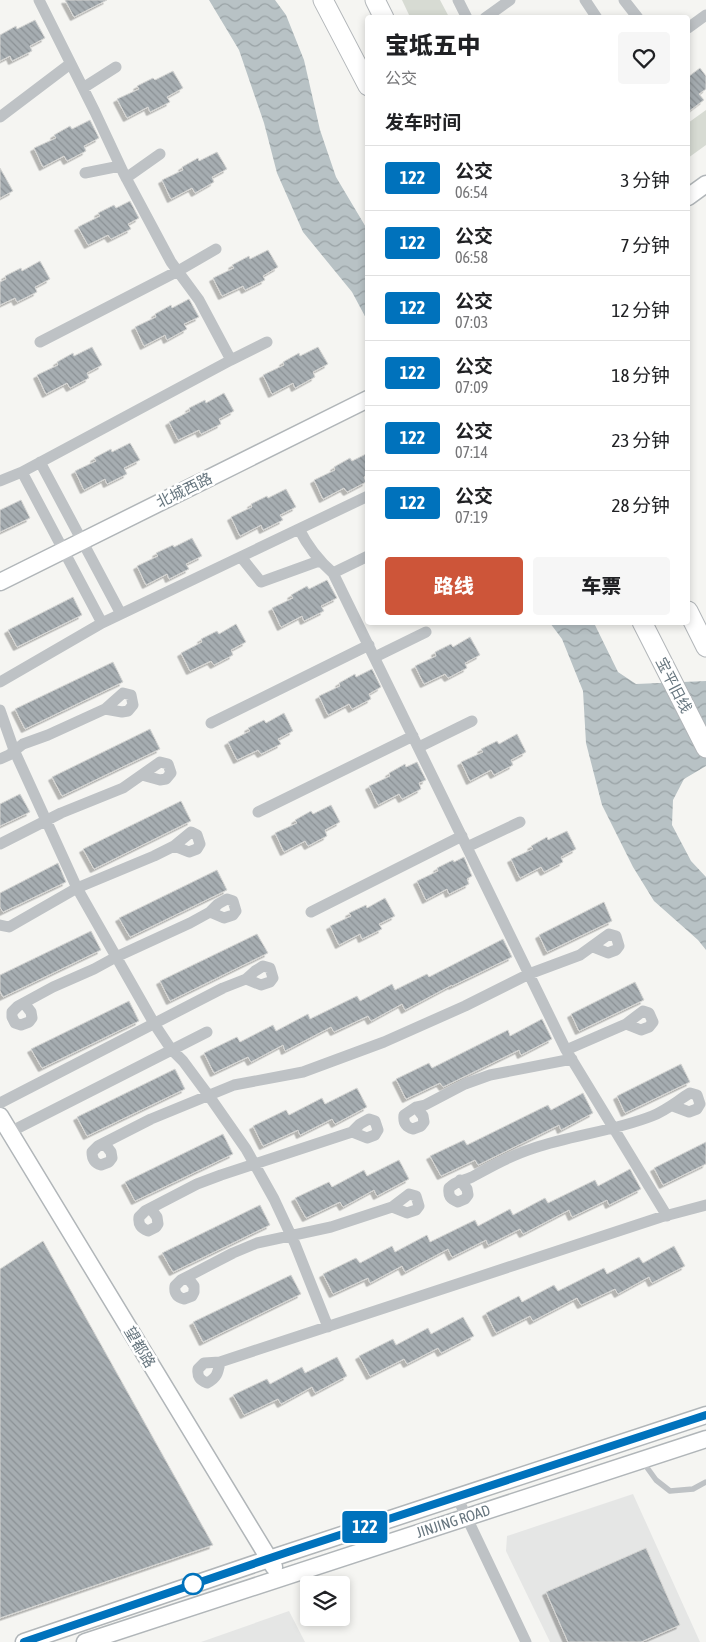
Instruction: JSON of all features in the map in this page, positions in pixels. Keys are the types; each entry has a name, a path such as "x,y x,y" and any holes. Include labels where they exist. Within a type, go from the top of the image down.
{"main road":[{"path":"323,0 365,80"},
{"path":"375,0 382,15"},
{"path":"690,196 706,184"},
{"name":"北城西路","path":"0,582 365,400"},
{"path":"690,615 706,647"},
{"name":"宝平旧线","path":"644,625 706,748"},
{"name":"望都路","path":"0,1116 280,1577"},
{"name":"JINJING ROAD","path":"24,1642 457,1496 706,1415"},
{"name":"JINJING ROAD","path":"85,1642 706,1440"}],"street":[{"path":"39,0 126,178 171,262 199,300 231,360"},
{"path":"458,0 466,15"},
{"path":"489,15 510,0"},
{"path":"585,0 595,15"},
{"path":"624,0 636,15"},
{"path":"690,27 706,15"},
{"path":"0,117 70,64"},
{"path":"83,88 116,67"},
{"path":"126,178 160,154"},
{"path":"85,173 120,166"},
{"path":"40,342 178,271 216,249"},
{"path":"0,481 22,472 266,342"},
{"path":"40,462 121,614"},
{"path":"22,472 102,623"},
{"path":"0,682 102,623 365,497"},
{"path":"299,529 319,561 334,573 569,1054 667,1216"},
{"path":"241,557 261,582 319,561"},
{"path":"334,573 365,558"},
{"path":"375,657 426,632"},
{"path":"211,723 369,645"},
{"path":"0,759 9,755 23,744 48,735 105,709"},
{"path":"0,710 14,750 77,888 155,1025 171,1049 208,1096 254,1163 291,1235 328,1327"},
{"path":"419,747 472,721"},
{"path":"258,812 413,736"},
{"path":"0,844 61,813 123,788 142,775"},
{"path":"467,846 520,822"},
{"path":"311,912 462,836"},
{"path":"0,925 9,927 77,888 127,868 174,846"},
{"path":"24,1003 210,912"},
{"path":"104,1143 151,1119 234,1085 303,1072 384,1042 465,1006 529,974 580,955 593,947"},
{"path":"0,1103 155,1025 223,988 246,979"},
{"path":"416,1107 424,1105 465,1084 490,1075 569,1054 626,1024"},
{"path":"10,1132 207,1032"},
{"path":"460,1180 469,1178 509,1157 535,1148 614,1128 652,1116 674,1106"},
{"path":"151,1209 197,1184 254,1163 352,1132"},
{"path":"220,1362 667,1216 706,1205"},
{"path":"187,1277 249,1246 331,1227 392,1207"},
{"path":"457,1496 526,1642"}],"lane":[{"path":"641,1460 656,1480 670,1490 694,1488 706,1482"}],"shaded area":[{"path":"402,0 440,0 448,15 409,15"},
{"path":"706,110 706,145 690,157 690,122"},
{"path":"633,1494 700,1642 550,1642 506,1551 507,1536"},
{"path":"289,1611 305,1642 201,1642"}],"water":[{"path":"209,0 275,0 286,15 304,60 320,130 336,177 365,226 365,316 352,292 303,232 277,173 264,123 239,50"},
{"path":"552,625 595,625 618,672 636,684 706,681 706,766 684,779 673,800 672,825 691,861 706,877 706,950 698,940 654,901 633,867 602,805 586,743 583,691 562,639"}],"building":[{"path":"65,0 107,0 74,17"},
{"path":"35,20 45,38 30,46 32,51 12,61 10,56 0,61 0,35 16,26 17,29"},
{"path":"700,68 706,76 706,89 699,94 704,100 690,110 690,76"},
{"path":"173,71 183,88 167,97 170,102 150,112 148,107 127,118 117,99 139,89 137,86 153,78 155,80"},
{"path":"90,120 99,138 84,146 86,151 67,161 64,156 43,167 34,148 56,138 54,135 70,126 72,129"},
{"path":"217,152 227,169 212,177 214,182 195,193 192,188 171,199 162,180 183,170 182,167 198,158 199,161"},
{"path":"0,168 13,191 0,198"},
{"path":"130,201 139,218 128,224 131,229 111,239 108,235 88,245 78,227 100,216 98,213 114,205 116,208"},
{"path":"268,250 278,267 263,276 265,280 245,290 243,286 222,296 213,278 234,268 232,265 249,256 250,259"},
{"path":"40,261 50,279 35,287 37,292 17,302 15,298 0,305 0,282 6,279 5,276 21,268 22,271"},
{"path":"189,299 199,317 184,324 187,329 167,340 165,335 144,346 135,327 156,317 155,314 171,305 172,308"},
{"path":"92,347 102,365 87,373 89,378 70,388 67,383 46,394 37,375 58,365 57,362 73,353 74,356"},
{"path":"318,347 328,364 313,372 315,377 295,388 293,383 272,394 263,375 284,365 283,362 299,353 300,356"},
{"path":"224,393 234,411 219,419 221,424 201,434 199,430 178,440 169,422 190,411 189,408 205,400 206,403"},
{"path":"130,443 140,460 124,468 127,474 107,484 105,479 84,490 75,471 96,461 94,458 111,449 112,452"},
{"path":"365,454 365,483 347,492 344,488 323,499 314,480 335,470 334,467 350,458 352,461"},
{"path":"286,489 296,507 280,515 283,520 263,530 261,525 240,536 231,517 252,507 251,504"},
{"path":"21,500 30,518 0,532 0,510"},
{"path":"192,538 202,556 186,564 189,569 169,579 167,574 146,585 137,566 158,556 156,553"},
{"path":"327,580 337,598 321,606 324,611 304,621 302,616 281,627 272,608 293,598 291,595 307,586 309,589"},
{"path":"73,597 82,615 17,647 8,630"},
{"path":"236,624 246,642 231,650 233,655 214,665 211,661 190,671 181,653 202,642 201,639 217,631 219,634"},
{"path":"470,637 480,655 465,663 467,668 448,678 445,674 424,684 415,666 436,656 435,652 451,644 453,647"},
{"path":"113,662 123,682 25,729 15,709"},
{"path":"372,669 381,687 369,694 371,699 352,709 349,704 328,715 319,696 340,686 339,683 355,674 356,677"},
{"path":"284,713 293,731 278,739 281,744 261,754 258,750 237,760 228,742 250,731 248,728 264,720 266,723"},
{"path":"150,729 160,749 62,796 52,777"},
{"path":"517,734 526,752 511,760 513,765 494,775 491,770 470,781 461,762 483,752 481,749 497,741 499,744"},
{"path":"417,762 426,780 419,783 421,789 402,799 399,794 378,805 369,786 390,776 389,773 405,764 406,767"},
{"path":"20,794 30,812 0,826 0,804"},
{"path":"181,801 191,821 94,869 83,849"},
{"path":"331,805 340,822 325,830 327,836 308,846 305,841 284,852 275,833 297,823 295,820 311,811 313,814"},
{"path":"567,831 576,849 561,857 563,862 544,872 541,867 520,878 511,859 533,849 531,846 547,837 548,840"},
{"path":"464,857 472,876 467,879 469,884 449,894 447,889 426,900 417,881 438,871 437,868"},
{"path":"58,863 66,882 3,912 0,907 0,893"},
{"path":"217,870 227,890 130,937 119,918"},
{"path":"385,898 395,916 379,924 382,929 362,939 360,934 339,945 330,926 351,916 349,913 366,905 367,908"},
{"path":"604,902 612,921 547,952 539,935"},
{"path":"91,931 101,950 3,997 0,991 0,975"},
{"path":"257,934 268,953 170,1001 160,981"},
{"path":"503,939 512,957 452,985 405,1010 402,1004 371,1021 368,1016 334,1032 331,1027 285,1051 283,1045 251,1062 248,1057 214,1073 204,1053 237,1037 240,1042 273,1025 276,1031 308,1014 310,1019 357,996 360,1001 392,984 395,990 427,974 429,977"},
{"path":"635,982 644,1000 579,1031 571,1014"},
{"path":"129,1001 139,1021 42,1068 31,1049"},
{"path":"542,1019 552,1039 521,1055 519,1050 443,1087 440,1083 406,1099 396,1079 429,1063 432,1068 508,1030 510,1036"},
{"path":"681,1064 690,1082 625,1113 617,1096"},
{"path":"175,1069 185,1089 87,1136 77,1117"},
{"path":"357,1088 367,1107 335,1124 332,1119 300,1135 298,1130 263,1146 253,1126 286,1110 289,1115 322,1098 325,1104"},
{"path":"583,1093 593,1113 561,1130 559,1125 478,1165 475,1160 441,1176 430,1156 464,1140 467,1145 548,1105 551,1110"},
{"path":"223,1134 233,1154 135,1201 125,1182"},
{"path":"706,1142 706,1164 663,1185 654,1168"},
{"path":"399,1160 409,1179 377,1196 374,1190 343,1207 340,1202 306,1218 295,1198 329,1182 332,1187 364,1170 367,1176"},
{"path":"630,1169 641,1189 609,1205 607,1200 572,1217 569,1210 523,1234 520,1229 488,1245 486,1240 452,1257 448,1249 405,1272 402,1266 370,1283 368,1278 333,1294 323,1274 356,1258 360,1263 392,1246 395,1252 427,1235 430,1242 475,1220 478,1226 510,1209 513,1215 545,1198 548,1203 595,1180 598,1186"},
{"path":"260,1205 270,1225 173,1272 162,1253"},
{"path":"43,1241 213,1545 0,1618 0,1269"},
{"path":"674,1246 685,1266 652,1283 649,1277 618,1294 615,1289 581,1305 577,1298 533,1321 530,1316 496,1333 486,1313 519,1296 522,1302 554,1285 558,1291 604,1268 607,1274 639,1257 643,1263"},
{"path":"291,1275 301,1294 203,1342 193,1322"},
{"path":"463,1317 474,1336 441,1353 438,1348 407,1364 404,1359 370,1376 359,1356 393,1339 396,1345 428,1328 431,1334"},
{"path":"337,1357 347,1376 315,1393 312,1387 281,1404 278,1399 244,1415 233,1395 267,1379 270,1384 302,1367 305,1373"},
{"path":"646,1548 680,1625 641,1642 568,1642 546,1592"}],"bus line":[{"name":"122","path":"24,1642 288,1552 706,1415"}]}
